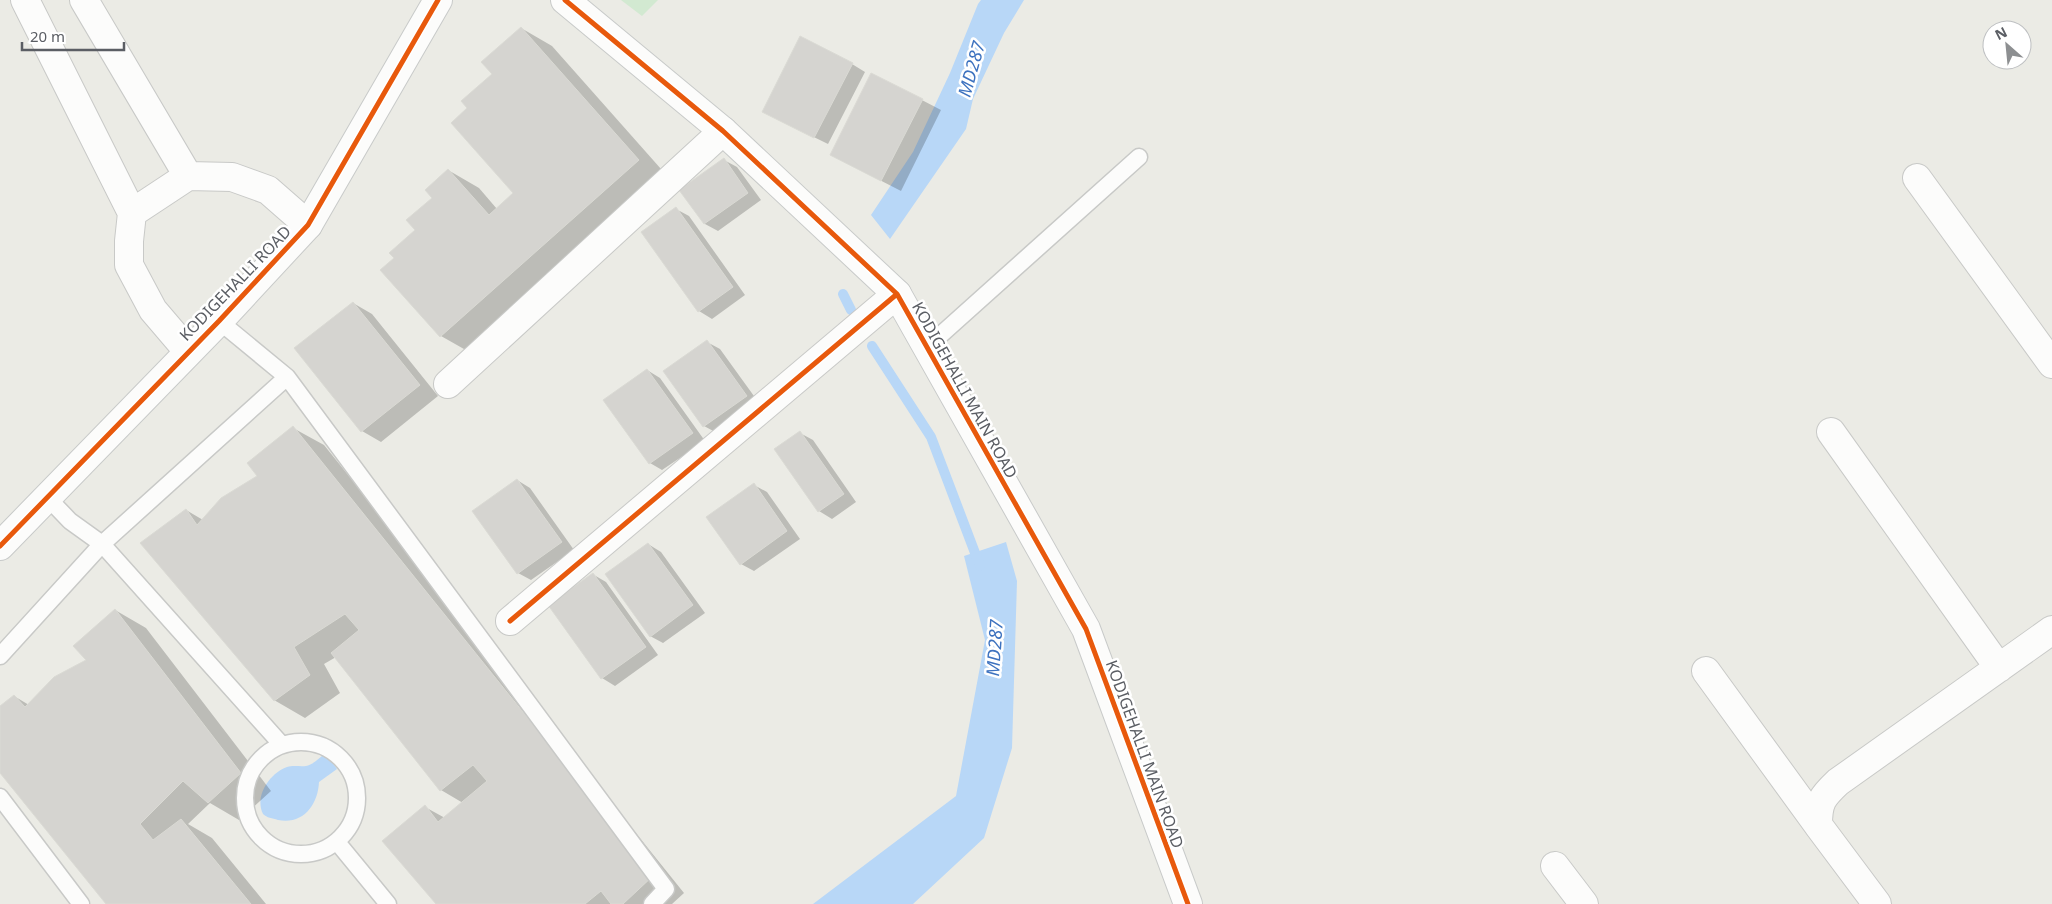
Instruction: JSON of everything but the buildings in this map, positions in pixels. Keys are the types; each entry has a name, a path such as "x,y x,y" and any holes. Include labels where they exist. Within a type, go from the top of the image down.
{"street":[{"path":"24,0 132,213 129,265 153,310 188,351"},
{"path":"84,0 188,176"},
{"name":"KODIGEHALLI ROAD","path":"0,546 219,321 308,225 438,0"},
{"name":"KODIGEHALLI MAIN ROAD","path":"566,0 723,132 896,294 1086,629 1188,904"},
{"path":"448,384 723,132"},
{"path":"132,213 188,176 232,178 268,190 308,225"},
{"path":"1917,178 2052,364"},
{"path":"510,621 896,294"},
{"path":"1831,432 1999,668"},
{"path":"1818,825 1818,811 1823,796 1838,782 2052,630"},
{"path":"1706,671 1877,904"},
{"path":"1555,866 1584,904"}],"lane":[{"path":"926,348 1139,157"},
{"path":"219,321 287,377 666,889 652,904"},
{"path":"0,656 102,544 287,377"},
{"path":"47,497 70,521 102,544 282,745"},
{"path":"302,742 321,745 338,755 350,770 357,789 357,808 350,827 337,842 320,851 302,855 285,853 269,845 256,833 248,818 244,801 246,783 253,768 282,745 302,742"},
{"path":"0,797 81,904"},
{"path":"337,842 388,904"}],"green space":[{"path":"621,0 658,0 642,16"}],"water":[{"path":"981,0 1024,0 1004,33 973,99 966,129 890,239 871,215 913,152 950,73"},
{"path":"1006,542 1017,581 1012,748 984,838 913,904 813,904 956,796 985,640 964,556"},
{"path":"326,753 337,769 319,782 316,798 308,812 287,821 270,818 263,814 261,807 262,793 275,774 287,767 304,766 314,763"}],"waterway":[{"path":"843,294 851,310"},
{"name":"MD287","path":"872,346 931,437 980,566"}],"cycle path":[{"path":"0,546 219,321 308,225 438,0"},
{"path":"565,0 723,131 897,294 1086,629 1188,904"},
{"path":"510,621 897,294"}]}
